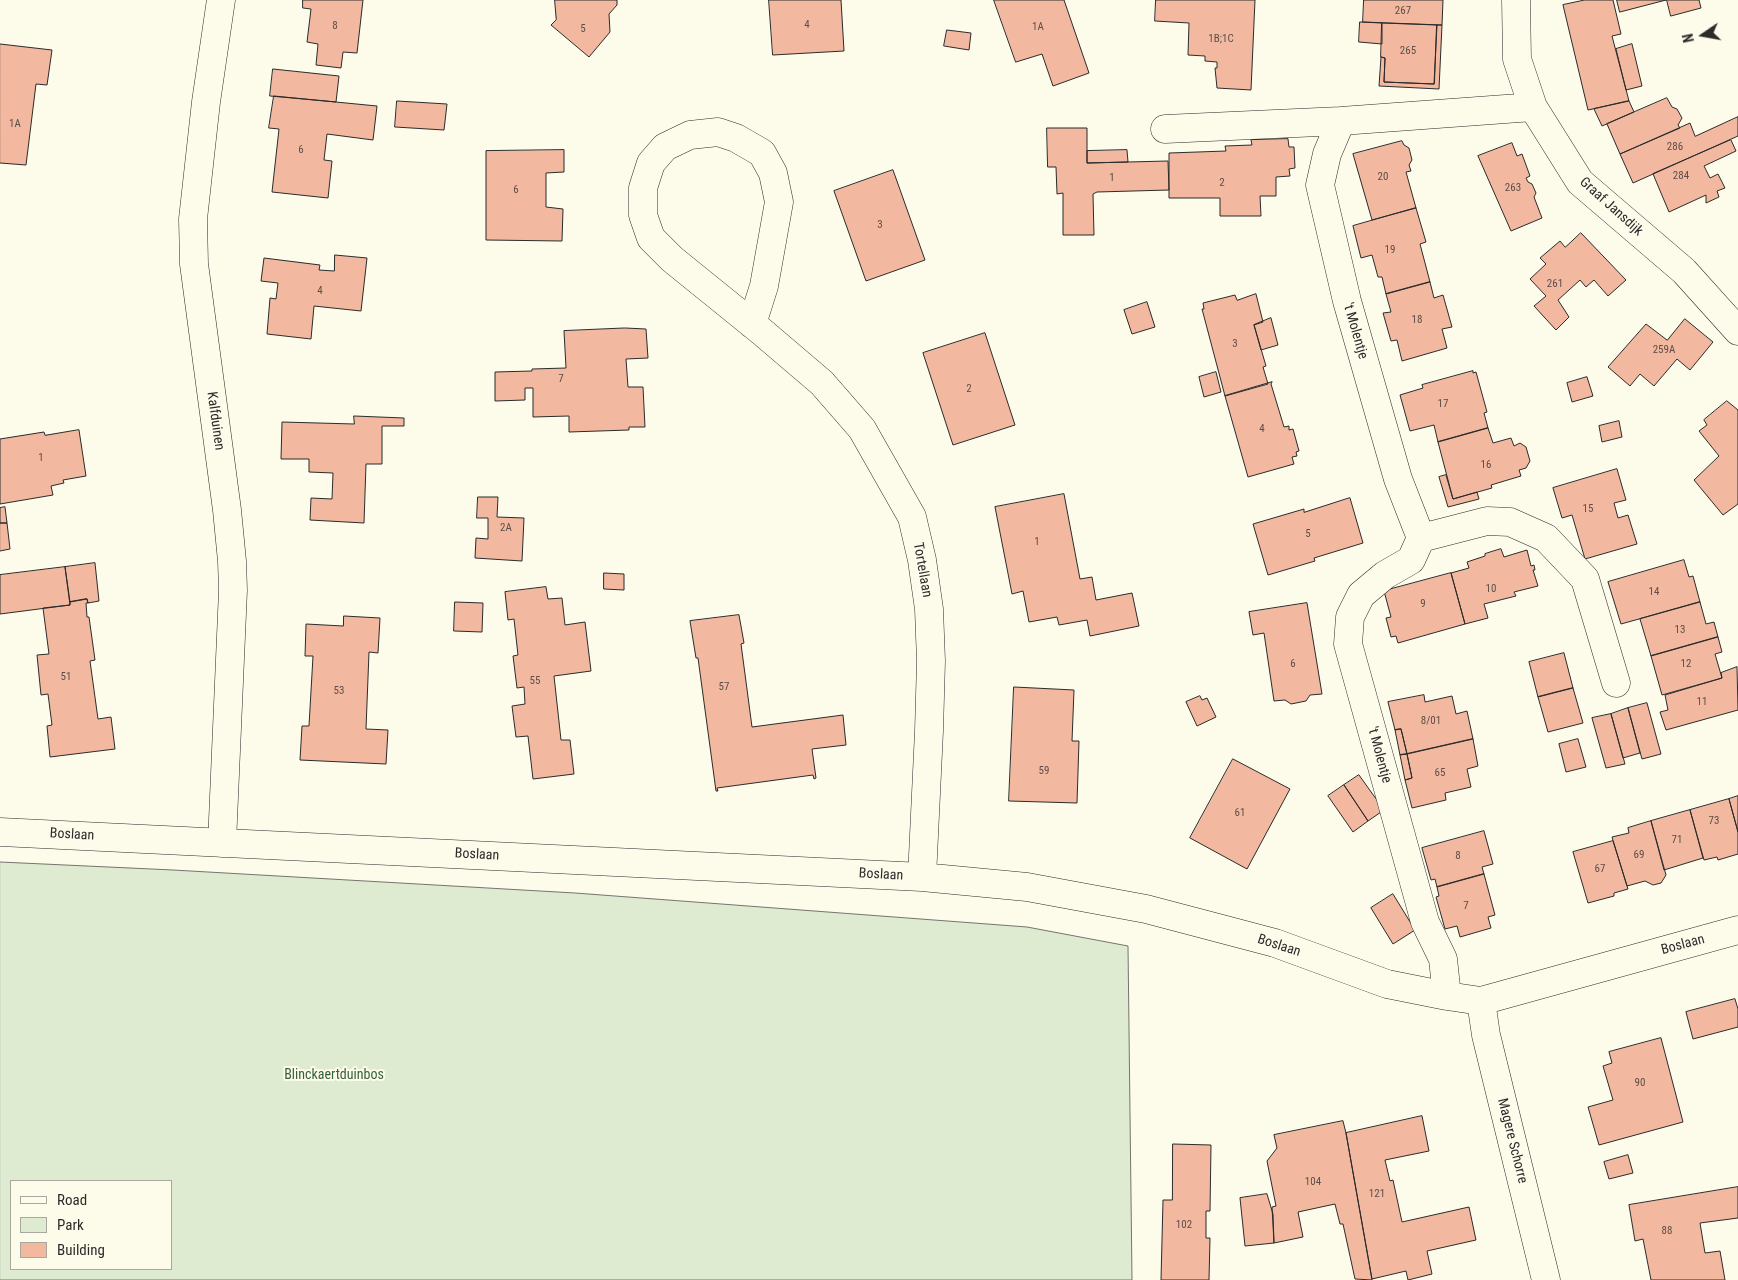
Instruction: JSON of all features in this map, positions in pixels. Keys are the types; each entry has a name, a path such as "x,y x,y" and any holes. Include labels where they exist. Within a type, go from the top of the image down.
{"street":[{"name":"Kalfduinen","path":"221,0 206,102 193,219 194,264 227,510 232,561 233,590 222,843"},
{"name":"Graaf Jansdijk","path":"1516,0 1517,59 1533,107 1580,182 1684,271 1738,331"},
{"path":"1165,129 1341,121 1533,107"},
{"name":"'t Molentje","path":"1341,121 1327,154 1320,185 1352,320 1398,480 1422,538 1411,560 1385,575 1361,595 1350,617 1348,644 1425,922 1442,959 1447,996"},
{"name":"Tortellaan","path":"752,324 764,286 779,202 773,173 762,153 736,138 718,132 690,136 665,147 651,163 643,188 644,215 651,238 672,259 822,383 862,428 912,517 922,560 930,618 929,711 922,877"},
{"path":"1422,538 1487,521 1510,522 1546,538 1584,579 1616,683"},
{"name":"Boslaan","path":"0,832 922,877 1027,887 1146,909 1275,943 1387,984 1481,1001 1738,930"},
{"name":"Magere Schorre","path":"1481,1001 1486,1034 1546,1280"}],"green space":[{"name":"Blinckaertduinbos","path":"0,862 575,893 1027,927 1128,946 1132,1280 0,1280"}],"building":[{"path":"303,0 363,0 357,53 343,52 341,68 316,65 318,44 307,42 311,9 303,8"},
{"path":"555,0 617,0 617,5 609,14 610,32 589,57 551,25 556,20"},
{"path":"769,0 841,0 844,51 773,55"},
{"path":"994,0 1064,0 1089,73 1053,86 1042,54 1016,62"},
{"path":"1156,0 1255,0 1251,90 1217,88 1215,68 1217,68 1217,62 1205,61 1205,56 1188,55 1189,23 1155,21"},
{"path":"1364,0 1443,0 1442,25 1363,22"},
{"path":"1585,0 1613,0 1621,34 1612,36 1629,101 1588,110 1563,5"},
{"path":"1617,0 1666,0 1620,12"},
{"path":"1667,0 1699,0 1701,8 1671,16"},
{"path":"1360,22 1382,23 1382,44 1359,42"},
{"path":"1382,23 1437,25 1434,84 1384,82 1385,58 1381,57"},
{"path":"1437,25 1442,25 1439,89 1379,86 1381,57 1385,58 1384,82 1434,84"},
{"path":"947,30 971,33 969,50 944,46"},
{"path":"0,44 52,50 47,85 36,84 26,165 0,163"},
{"path":"1632,44 1642,86 1626,90 1616,49"},
{"path":"273,69 339,76 336,102 270,96"},
{"path":"274,96 377,106 373,140 327,134 324,160 332,161 328,198 272,192 279,129 269,128"},
{"path":"1667,98 1682,118 1678,125 1680,128 1620,154 1607,124"},
{"path":"397,101 447,104 444,130 395,127"},
{"path":"1629,101 1634,112 1602,126 1594,109"},
{"path":"1738,117 1738,136 1633,183 1620,154 1690,123 1695,136"},
{"path":"1047,128 1087,128 1087,163 1168,161 1169,190 1097,192 1093,194 1094,235 1063,235 1063,193 1057,194 1056,167 1048,167"},
{"path":"1288,139 1289,147 1294,147 1295,168 1289,169 1290,176 1276,177 1276,196 1260,196 1261,216 1220,216 1220,198 1169,198 1169,153 1226,151 1225,146 1252,145 1251,140"},
{"path":"1731,140 1736,151 1704,166 1710,178 1718,174 1725,188 1717,191 1719,197 1706,203 1706,195 1669,212 1653,174"},
{"path":"1402,141 1409,148 1412,160 1409,165 1411,171 1406,172 1416,208 1372,220 1353,154"},
{"path":"1512,143 1517,156 1522,154 1530,176 1526,178 1532,184 1536,193 1534,197 1542,218 1511,231 1478,156"},
{"path":"564,150 564,172 546,173 546,207 563,209 562,241 486,240 486,151"},
{"path":"1127,150 1128,162 1087,163 1087,151"},
{"path":"893,170 925,260 866,281 834,191"},
{"path":"1416,208 1426,242 1420,244 1430,282 1386,294 1382,277 1378,277 1372,255 1361,258 1353,226"},
{"path":"1581,233 1626,280 1608,296 1594,280 1586,287 1580,280 1558,300 1569,317 1556,330 1534,306 1546,296 1530,279 1546,264 1540,258 1560,241 1565,247"},
{"path":"335,255 367,258 361,311 314,306 311,339 267,334 270,298 276,299 278,283 261,281 264,258 320,265 319,270 334,271"},
{"path":"1430,282 1434,298 1443,295 1452,327 1442,329 1447,348 1402,361 1397,340 1391,341 1383,313 1391,312 1386,294"},
{"path":"1256,294 1263,322 1254,325 1266,366 1263,367 1268,384 1225,396 1202,309 1204,309 1203,303 1235,295 1237,300"},
{"path":"1147,302 1155,327 1132,334 1124,310"},
{"path":"1271,318 1278,345 1261,350 1254,325"},
{"path":"1685,319 1713,342 1690,370 1677,359 1654,386 1640,374 1630,386 1608,367 1646,324 1667,340"},
{"path":"625,328 646,329 648,358 626,359 628,387 643,387 645,427 629,427 629,430 569,432 569,416 533,417 533,388 525,388 525,400 495,401 495,372 566,368 564,331"},
{"path":"985,333 1015,425 953,445 923,353"},
{"path":"1473,371 1473,373 1476,372 1487,412 1484,413 1488,428 1438,442 1434,425 1410,431 1400,395 1423,388 1422,385"},
{"path":"1216,372 1221,392 1204,397 1199,377"},
{"path":"1587,377 1593,396 1572,402 1567,383"},
{"path":"1272,382 1284,427 1289,426 1289,430 1293,429 1299,451 1296,452 1297,456 1292,457 1294,464 1248,477 1225,396"},
{"path":"1727,401 1738,410 1738,504 1723,515 1694,480 1719,456 1699,431 1707,425 1704,420"},
{"path":"354,416 404,418 404,426 382,426 382,464 366,464 364,523 310,520 311,498 332,499 333,473 309,472 309,459 281,459 282,422 354,424"},
{"path":"1619,421 1622,437 1602,442 1599,426"},
{"path":"1488,428 1493,443 1511,438 1514,446 1520,443 1526,447 1530,461 1526,468 1519,470 1521,476 1491,485 1492,488 1453,499 1438,442"},
{"path":"79,430 86,476 63,480 64,483 51,486 53,495 0,504 0,439 44,432 45,435"},
{"path":"1617,469 1626,500 1614,503 1618,518 1628,515 1637,544 1585,559 1572,515 1562,518 1553,488"},
{"path":"1446,475 1453,499 1477,492 1479,499 1448,507 1439,477"},
{"path":"1064,494 1080,579 1092,577 1096,600 1132,593 1139,626 1090,636 1087,620 1059,625 1057,617 1029,622 1023,591 1012,594 995,507"},
{"path":"478,497 498,497 497,517 524,518 522,561 475,558 476,538 488,539 488,518 477,518"},
{"path":"1350,498 1363,543 1314,558 1315,561 1268,575 1253,524 1304,509 1304,512"},
{"path":"5,507 7,523 0,523 0,508"},
{"path":"0,523 7,523 10,549 0,551"},
{"path":"1501,549 1504,557 1527,550 1531,566 1534,565 1535,570 1533,570 1538,586 1514,592 1516,596 1484,604 1488,618 1465,624 1451,573 1469,568 1467,562"},
{"path":"1684,560 1689,577 1693,576 1700,602 1621,624 1608,582"},
{"path":"95,563 99,601 88,603 87,599 70,602 65,567"},
{"path":"65,567 70,605 0,614 0,575"},
{"path":"604,573 624,574 624,590 604,589"},
{"path":"1451,573 1465,624 1398,643 1396,636 1391,637 1386,618 1391,617 1384,591"},
{"path":"546,587 548,599 562,598 565,625 585,622 591,671 554,676 561,740 570,740 574,774 533,779 528,736 516,737 512,706 525,704 524,687 517,688 513,656 518,655 514,619 508,620 505,592"},
{"path":"87,599 87,617 89,617 95,660 90,661 98,719 111,717 115,749 50,757 47,726 52,725 48,694 41,695 37,655 49,654 43,608 70,605 70,602"},
{"path":"455,602 483,603 482,632 454,631"},
{"path":"1700,602 1706,624 1714,622 1718,637 1651,656 1640,619"},
{"path":"1307,603 1322,694 1310,695 1306,701 1291,704 1285,700 1274,701 1264,633 1253,635 1249,612"},
{"path":"739,615 744,643 741,644 752,727 843,715 846,745 812,749 816,778 814,779 813,775 717,788 718,791 716,791 698,658 696,658 690,621"},
{"path":"344,616 380,618 378,653 369,652 366,729 388,730 386,764 300,760 302,726 309,726 313,656 305,656 306,624 343,626"},
{"path":"1718,637 1722,652 1715,654 1722,678 1662,695 1651,656"},
{"path":"1564,653 1573,688 1538,697 1529,662"},
{"path":"1737,667 1738,710 1666,730 1660,712 1668,710 1665,695 1722,678 1721,673"},
{"path":"1014,687 1074,690 1072,741 1079,741 1077,803 1009,801"},
{"path":"1573,688 1583,723 1548,732 1538,697"},
{"path":"1424,695 1425,702 1452,696 1456,714 1467,711 1473,739 1407,754 1401,729 1395,730 1388,702"},
{"path":"1200,696 1202,700 1207,698 1216,717 1197,726 1186,702"},
{"path":"1647,703 1661,754 1642,759 1628,708"},
{"path":"1628,708 1640,753 1623,758 1611,714"},
{"path":"1611,714 1625,764 1606,768 1592,718"},
{"path":"1401,729 1407,754 1400,755 1395,730"},
{"path":"1473,739 1478,766 1467,769 1471,787 1445,793 1446,800 1412,808 1405,780 1412,778 1407,754"},
{"path":"1578,739 1586,767 1566,772 1559,744"},
{"path":"1407,754 1412,778 1405,780 1400,755"},
{"path":"1233,759 1290,789 1247,869 1190,838"},
{"path":"1359,775 1384,810 1368,821 1344,785"},
{"path":"1344,785 1368,821 1353,832 1328,796"},
{"path":"1738,796 1738,832 1729,799"},
{"path":"1729,799 1738,832 1738,854 1718,860 1717,857 1704,860 1690,810"},
{"path":"1690,810 1703,858 1664,870 1651,821"},
{"path":"1651,821 1666,875 1661,883 1653,885 1645,881 1627,886 1612,837 1629,833 1628,828"},
{"path":"1484,831 1493,864 1482,867 1484,874 1437,887 1435,879 1431,880 1422,848"},
{"path":"1613,841 1628,889 1614,893 1614,896 1588,903 1573,852"},
{"path":"1484,874 1495,915 1488,917 1491,928 1460,937 1457,926 1445,929 1436,897 1439,896 1437,887"},
{"path":"1393,894 1415,930 1393,944 1371,908"},
{"path":"1735,999 1738,1009 1738,1027 1693,1039 1686,1012"},
{"path":"1661,1038 1683,1122 1599,1145 1588,1107 1613,1100 1603,1066 1612,1063 1609,1052"},
{"path":"1422,1116 1429,1151 1385,1160 1390,1181 1393,1180 1402,1222 1469,1207 1476,1240 1427,1251 1432,1274 1408,1280 1406,1271 1372,1279 1346,1133"},
{"path":"1343,1121 1372,1280 1355,1279 1343,1224 1340,1224 1335,1204 1298,1212 1303,1237 1274,1243 1272,1207 1276,1206 1267,1161 1277,1148 1274,1135"},
{"path":"1173,1144 1211,1145 1210,1211 1206,1211 1206,1238 1210,1238 1209,1280 1161,1280 1163,1200 1172,1200"},
{"path":"1628,1155 1633,1173 1609,1179 1604,1162"},
{"path":"1738,1187 1738,1218 1700,1223 1705,1253 1720,1251 1725,1280 1651,1280 1643,1239 1635,1241 1629,1205"},
{"path":"1267,1194 1273,1214 1274,1243 1245,1246 1240,1198"}]}
